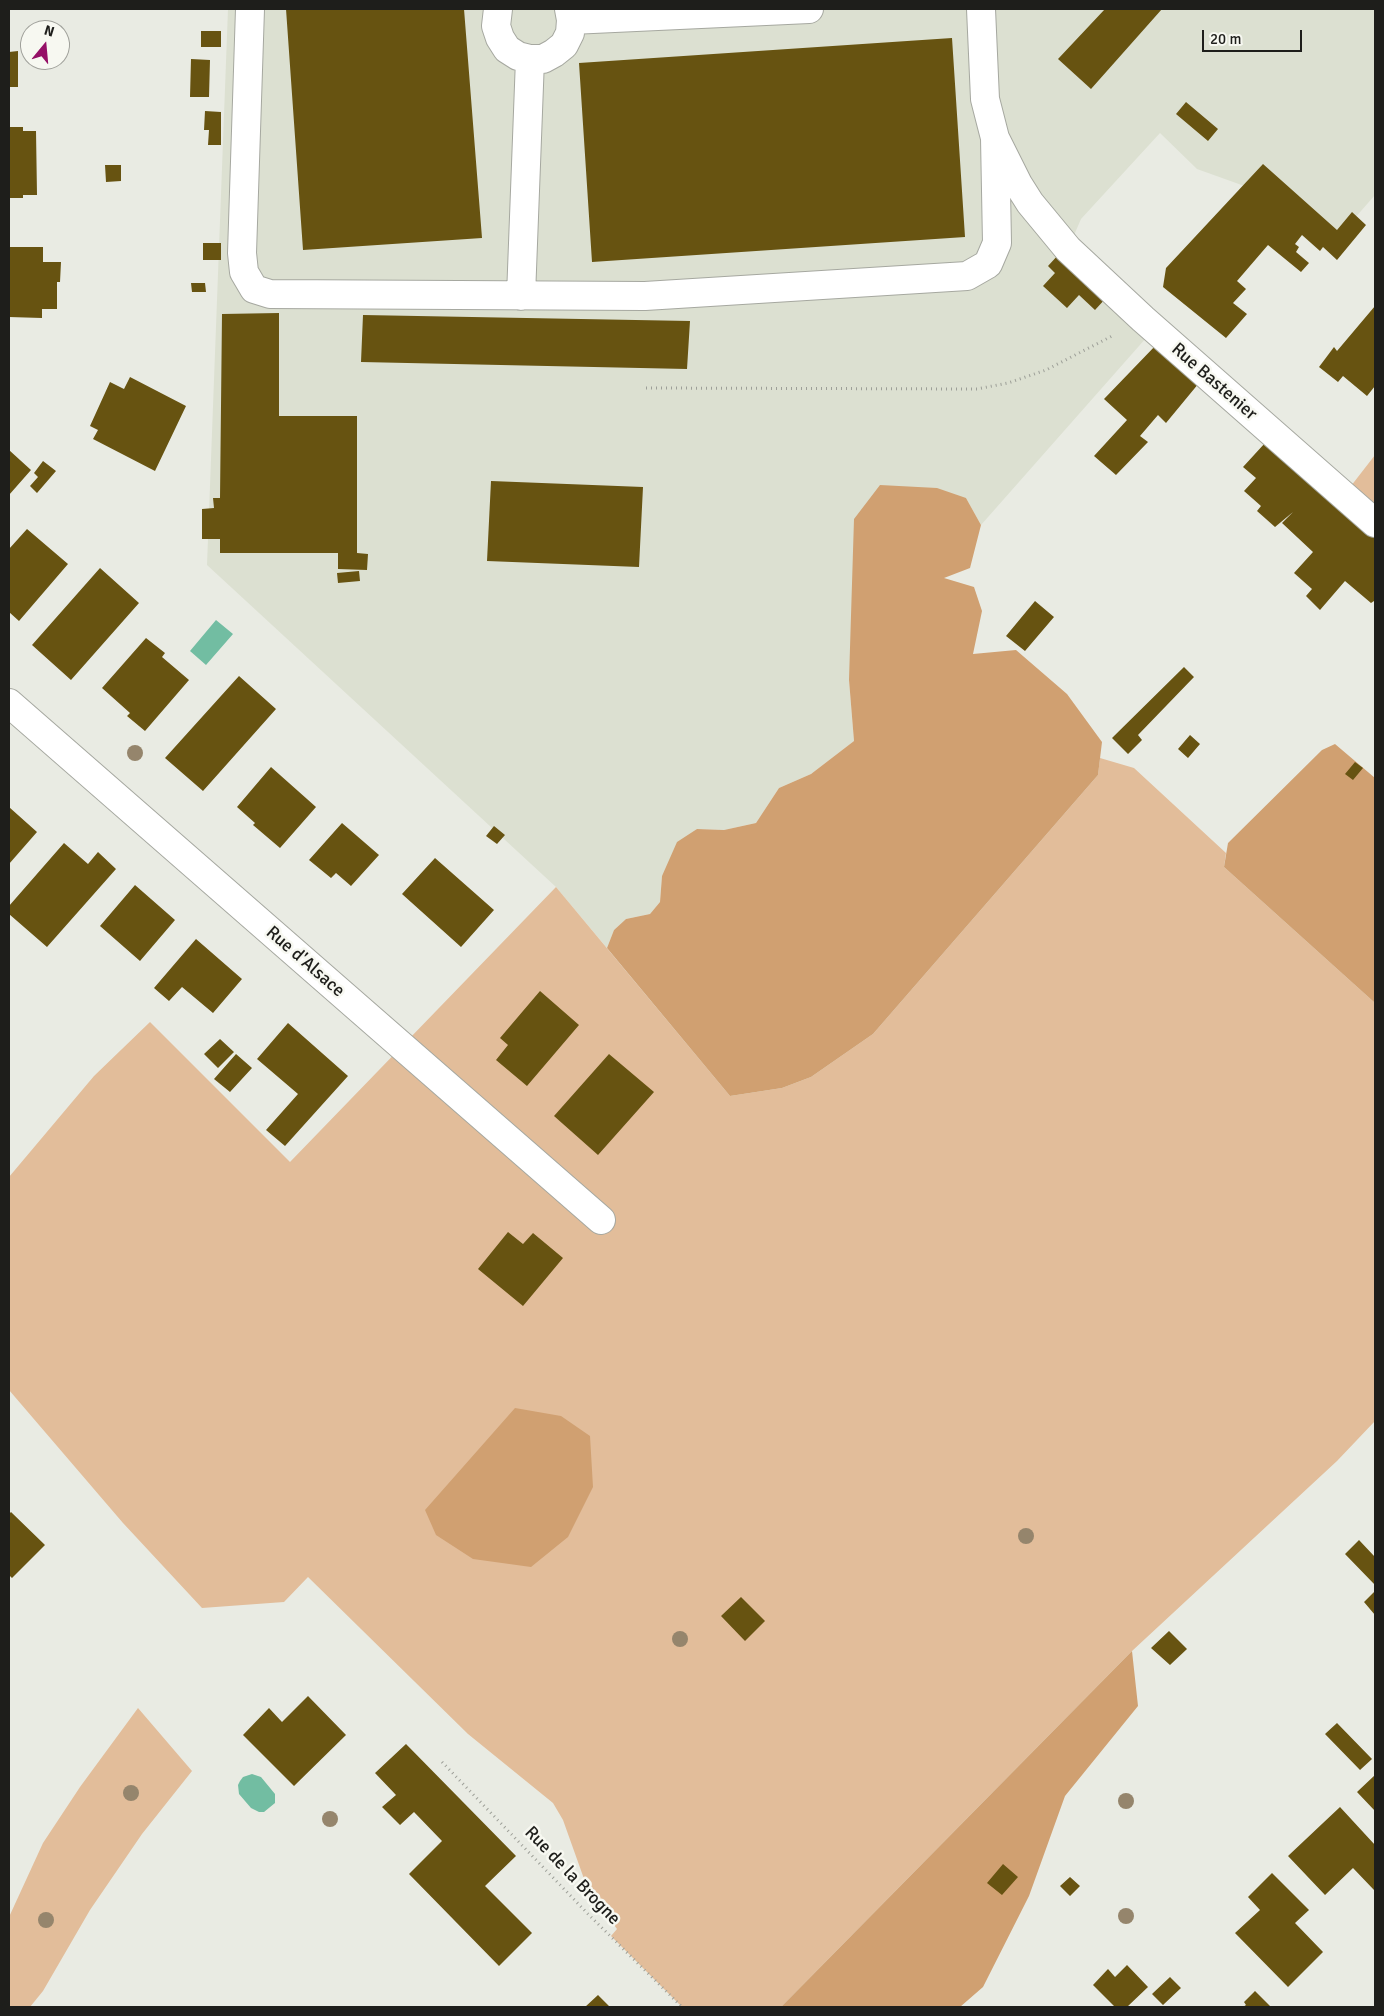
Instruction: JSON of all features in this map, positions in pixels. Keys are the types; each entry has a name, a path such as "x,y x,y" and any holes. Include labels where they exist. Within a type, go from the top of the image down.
{"street":[{"path":"250,9 242,253 244,272 254,289 270,294 521,296 644,296 967,276 988,264 997,243 995,138 985,99 981,9"},
{"path":"498,9 496,26 500,38 507,49 518,56 530,59 543,58 559,49 570,33 570,14 809,9"},
{"path":"521,296 530,59"},
{"name":"Rue Bastenier","path":"995,138 1018,184 1030,203 1057,237 1143,319 1375,523"},
{"name":"Rue d'Alsace","path":"9,703 601,1220"}],"path":[{"path":"646,388 977,389 1008,383 1046,370 1143,319"},
{"name":"Rue de la Brogne","path":"442,1762 589,1915 682,2007"}],"shaded area":[{"path":"228,9 1375,9 1375,195 1340,235 1275,197 1197,169 1160,133 1081,219 1068,249 1154,329 981,525 966,498 849,680 854,741 811,774 779,788 756,823 724,830 697,829 662,876 660,902 650,914 626,919 614,930 607,948 556,887 207,565"},
{"path":"1375,455 1375,523 1344,495"},
{"path":"880,485 937,488 966,498 981,525 970,568 944,578 974,587 982,611 973,654 1016,650 1067,694 1102,742 1098,775 873,1034 811,1077 782,1088 730,1096 607,948 614,930 626,919 650,914 660,902 662,876 677,842 697,829 724,830 756,823 779,788 811,774 854,741 849,680 854,519"},
{"path":"216,620 233,634 206,665 190,651"},
{"path":"1335,744 1375,778 1375,1003 1224,867 1228,843 1322,750"},
{"path":"1100,758 1134,768 1226,853 1224,867 1375,1003 1375,1421 1337,1461 1132,1651 781,2007 682,2007 611,1936 617,1929 588,1890 563,1820 553,1803 468,1734 308,1577 284,1602 202,1608 123,1523 9,1390 9,1177 94,1076 150,1022 290,1162 556,887 730,1096 782,1088 811,1077 873,1034 1098,775"},
{"path":"515,1408 561,1416 590,1436 593,1487 568,1537 531,1567 473,1559 436,1535 425,1510"},
{"path":"1132,1651 1138,1706 1065,1796 1029,1896 983,1987 960,2007 781,2007"},
{"path":"138,1708 192,1771 142,1834 90,1910 43,1991 30,2007 9,2007 9,1917 43,1843 80,1787"},
{"path":"252,1774 261,1777 275,1794 275,1803 264,1812 251,1808 239,1794 238,1785 240,1781 243,1777"}],"building":[{"path":"286,9 464,9 482,238 303,250"},
{"path":"1105,9 1162,9 1091,89 1058,59"},
{"path":"201,31 221,31 221,47 201,47"},
{"path":"952,38 965,237 592,262 579,63"},
{"path":"18,51 18,87 9,87 9,52"},
{"path":"191,59 210,60 209,97 190,97"},
{"path":"1186,102 1218,129 1208,141 1176,114"},
{"path":"205,111 221,112 221,145 208,145 209,130 204,130"},
{"path":"9,127 23,127 23,131 36,131 37,195 9,198"},
{"path":"1263,164 1337,230 1352,212 1366,225 1337,260 1323,247 1320,251 1302,235 1295,244 1299,247 1296,252 1309,263 1301,272 1268,245 1237,281 1246,289 1233,303 1247,314 1226,338 1163,287 1166,268"},
{"path":"105,165 121,165 121,181 106,182"},
{"path":"203,243 221,243 221,260 203,260"},
{"path":"9,247 43,247 43,262 61,262 60,282 57,282 57,309 42,309 42,318 9,317"},
{"path":"1059,254 1106,298 1095,310 1079,295 1067,308 1043,286 1055,273 1048,266"},
{"path":"191,283 205,283 206,292 192,292"},
{"path":"1375,306 1375,386 1367,396 1343,376 1338,382 1319,367 1334,347 1337,351"},
{"path":"279,313 279,416 357,416 357,553 368,554 367,570 338,569 338,553 220,553 220,539 202,539 202,509 214,508 213,498 220,498 222,314"},
{"path":"363,315 690,321 687,369 361,362"},
{"path":"1157,344 1199,383 1166,423 1158,415 1140,436 1148,442 1116,475 1094,456 1127,420 1104,399"},
{"path":"130,377 186,406 155,471 93,439 98,430 90,426 110,382 124,389"},
{"path":"1265,443 1375,535 1375,603 1374,601 1371,603 1345,581 1320,610 1306,596 1312,589 1294,573 1313,552 1282,523 1293,512 1275,527 1257,511 1261,506 1244,491 1256,478 1243,467"},
{"path":"9,450 31,470 9,495"},
{"path":"43,461 56,471 37,493 30,486 38,477 34,473"},
{"path":"491,481 643,487 639,567 487,561"},
{"path":"27,529 68,564 19,621 9,612 9,549"},
{"path":"100,568 139,603 71,680 32,645"},
{"path":"359,571 360,581 338,583 337,573"},
{"path":"1035,601 1054,617 1025,651 1006,636"},
{"path":"146,638 165,653 162,657 189,680 145,731 127,716 130,713 102,688"},
{"path":"1184,667 1194,677 1138,735 1142,740 1128,754 1112,738"},
{"path":"239,676 276,709 203,791 165,758"},
{"path":"1190,735 1200,744 1188,758 1178,749"},
{"path":"1355,762 1363,768 1353,780 1345,774"},
{"path":"271,767 316,807 280,848 253,825 255,823 237,807"},
{"path":"9,807 37,832 9,864"},
{"path":"342,823 379,855 351,886 336,873 331,878 309,860"},
{"path":"494,826 505,835 497,844 486,836"},
{"path":"64,843 88,864 98,852 116,869 47,947 9,914 9,906"},
{"path":"435,858 494,910 461,947 402,894"},
{"path":"135,885 175,920 140,961 100,926"},
{"path":"196,939 242,979 213,1013 182,987 169,1001 154,988"},
{"path":"540,991 579,1025 527,1086 496,1060 508,1045 500,1038"},
{"path":"288,1023 348,1076 285,1146 266,1130 298,1094 257,1059"},
{"path":"220,1039 234,1052 218,1068 204,1054"},
{"path":"236,1054 252,1068 230,1092 214,1079"},
{"path":"609,1054 654,1092 598,1155 554,1116"},
{"path":"508,1232 523,1244 533,1233 563,1258 523,1306 478,1269"},
{"path":"11,1512 45,1545 12,1578 9,1575 9,1514"},
{"path":"1359,1540 1375,1557 1375,1585 1345,1554"},
{"path":"1375,1591 1375,1615 1364,1602"},
{"path":"741,1597 765,1621 745,1641 721,1616"},
{"path":"1169,1631 1187,1649 1170,1665 1151,1648"},
{"path":"308,1696 346,1735 294,1786 243,1735 269,1708 282,1722"},
{"path":"1337,1723 1372,1759 1360,1770 1325,1734"},
{"path":"406,1744 516,1856 485,1886 532,1933 499,1966 409,1874 442,1841 414,1812 400,1825 382,1807 396,1795 375,1773"},
{"path":"1375,1775 1375,1811 1357,1792"},
{"path":"1340,1807 1375,1845 1374,1890 1353,1868 1325,1895 1288,1856"},
{"path":"1003,1864 1018,1877 1002,1895 987,1883"},
{"path":"1272,1873 1309,1910 1295,1923 1323,1952 1288,1987 1235,1933 1260,1910 1248,1897"},
{"path":"1070,1877 1080,1886 1070,1896 1060,1886"},
{"path":"1127,1965 1148,1987 1127,2007 1115,2007 1093,1985 1108,1969 1115,1977"},
{"path":"1170,1977 1181,1988 1163,2005 1152,1994"},
{"path":"1255,1991 1271,2007 1243,2007 1246,2005 1244,2002"},
{"path":"598,1995 610,2007 585,2007"}]}
